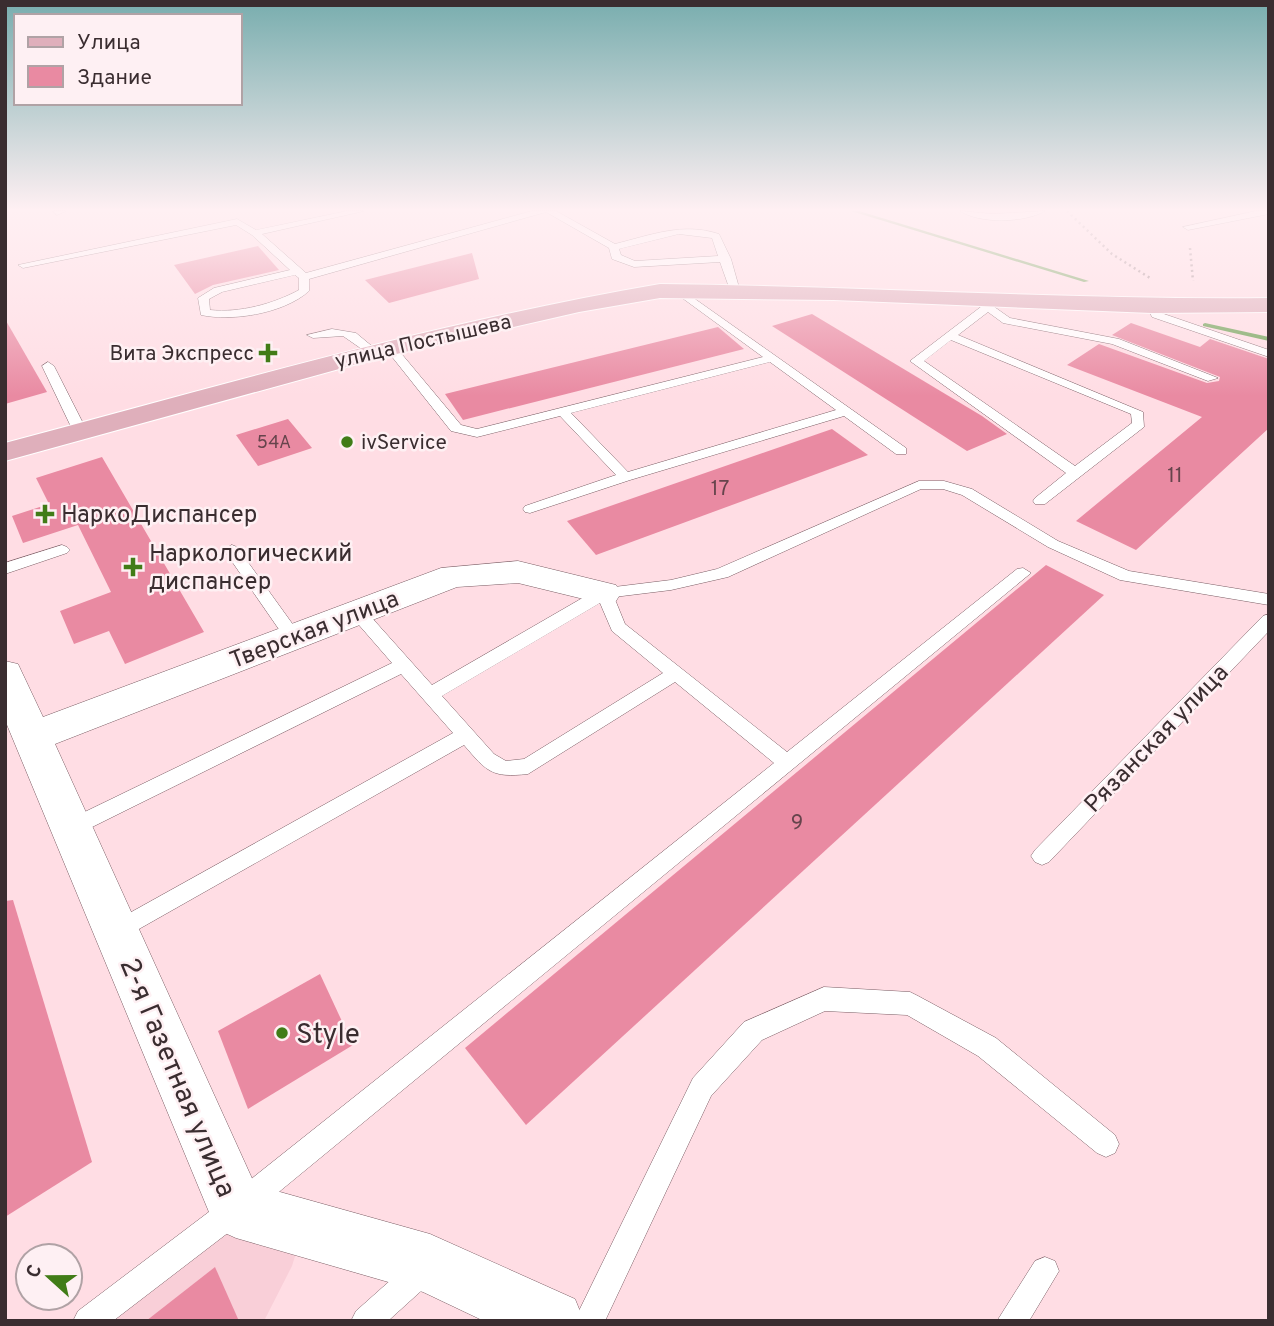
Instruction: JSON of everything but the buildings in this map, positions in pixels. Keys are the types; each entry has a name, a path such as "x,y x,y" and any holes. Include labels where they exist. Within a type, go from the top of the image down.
{"main road":[{"name":"улица Постышева","path":"5,452 382,350 579,305 678,290 736,290 987,303 1269,305"}],"street":[{"name":"Тверская улица","path":"14,704 293,637 453,576 518,572 604,593"},
{"name":"2-я Газетная улица","path":"14,704 71,828 236,1209 430,1264 553,1321"}],"lane":[{"path":"300,274 303,291 290,300 221,316 205,313 203,298 218,290 304,273"},
{"path":"730,273 736,290"},
{"path":"678,290 901,452"},
{"path":"1075,473 916,361 950,336 987,303 1007,321 1115,341 1212,377"},
{"path":"1152,306 1156,315 1269,354"},
{"path":"313,335 339,330 382,350 456,428 477,433 771,358"},
{"path":"950,336 1137,412 1139,424 1040,501"},
{"path":"48,366 80,431"},
{"path":"563,412 625,477"},
{"path":"530,509 625,477 843,412"},
{"path":"431,694 604,593 671,585 722,573 919,485 944,485 967,492 1053,544 1126,576 1269,600"},
{"path":"5,569 62,550"},
{"path":"232,550 293,637"},
{"path":"88,1321 236,1209 1023,573"},
{"path":"604,593 618,627 788,763"},
{"path":"358,613 487,759 504,769 528,766 676,673"},
{"name":"Рязанская улица","path":"1042,856 1269,621"},
{"path":"71,828 404,665"},
{"path":"116,932 466,735"},
{"path":"589,1321 702,1087 753,1031 824,999 910,1004 987,1046 1106,1144"},
{"path":"366,1321 430,1264"},
{"path":"1012,1321 1045,1271"}],"path":[{"path":"1141,273 1154,281"}],"shaded area":[{"path":"252,1213 306,1220 292,1266 264,1321 107,1321"}],"waterway":[{"path":"1059,273 1086,281"},
{"path":"1205,325 1269,339"}],"place":[{"name":"Вита Экспресс","path":"268,353"},
{"name":"ivService","path":"347,442"},
{"name":"НаркоДиспансер","path":"45,514"},
{"name":"Наркологический диспансер","path":"133,567"},
{"name":"Style","path":"282,1033"}]}
